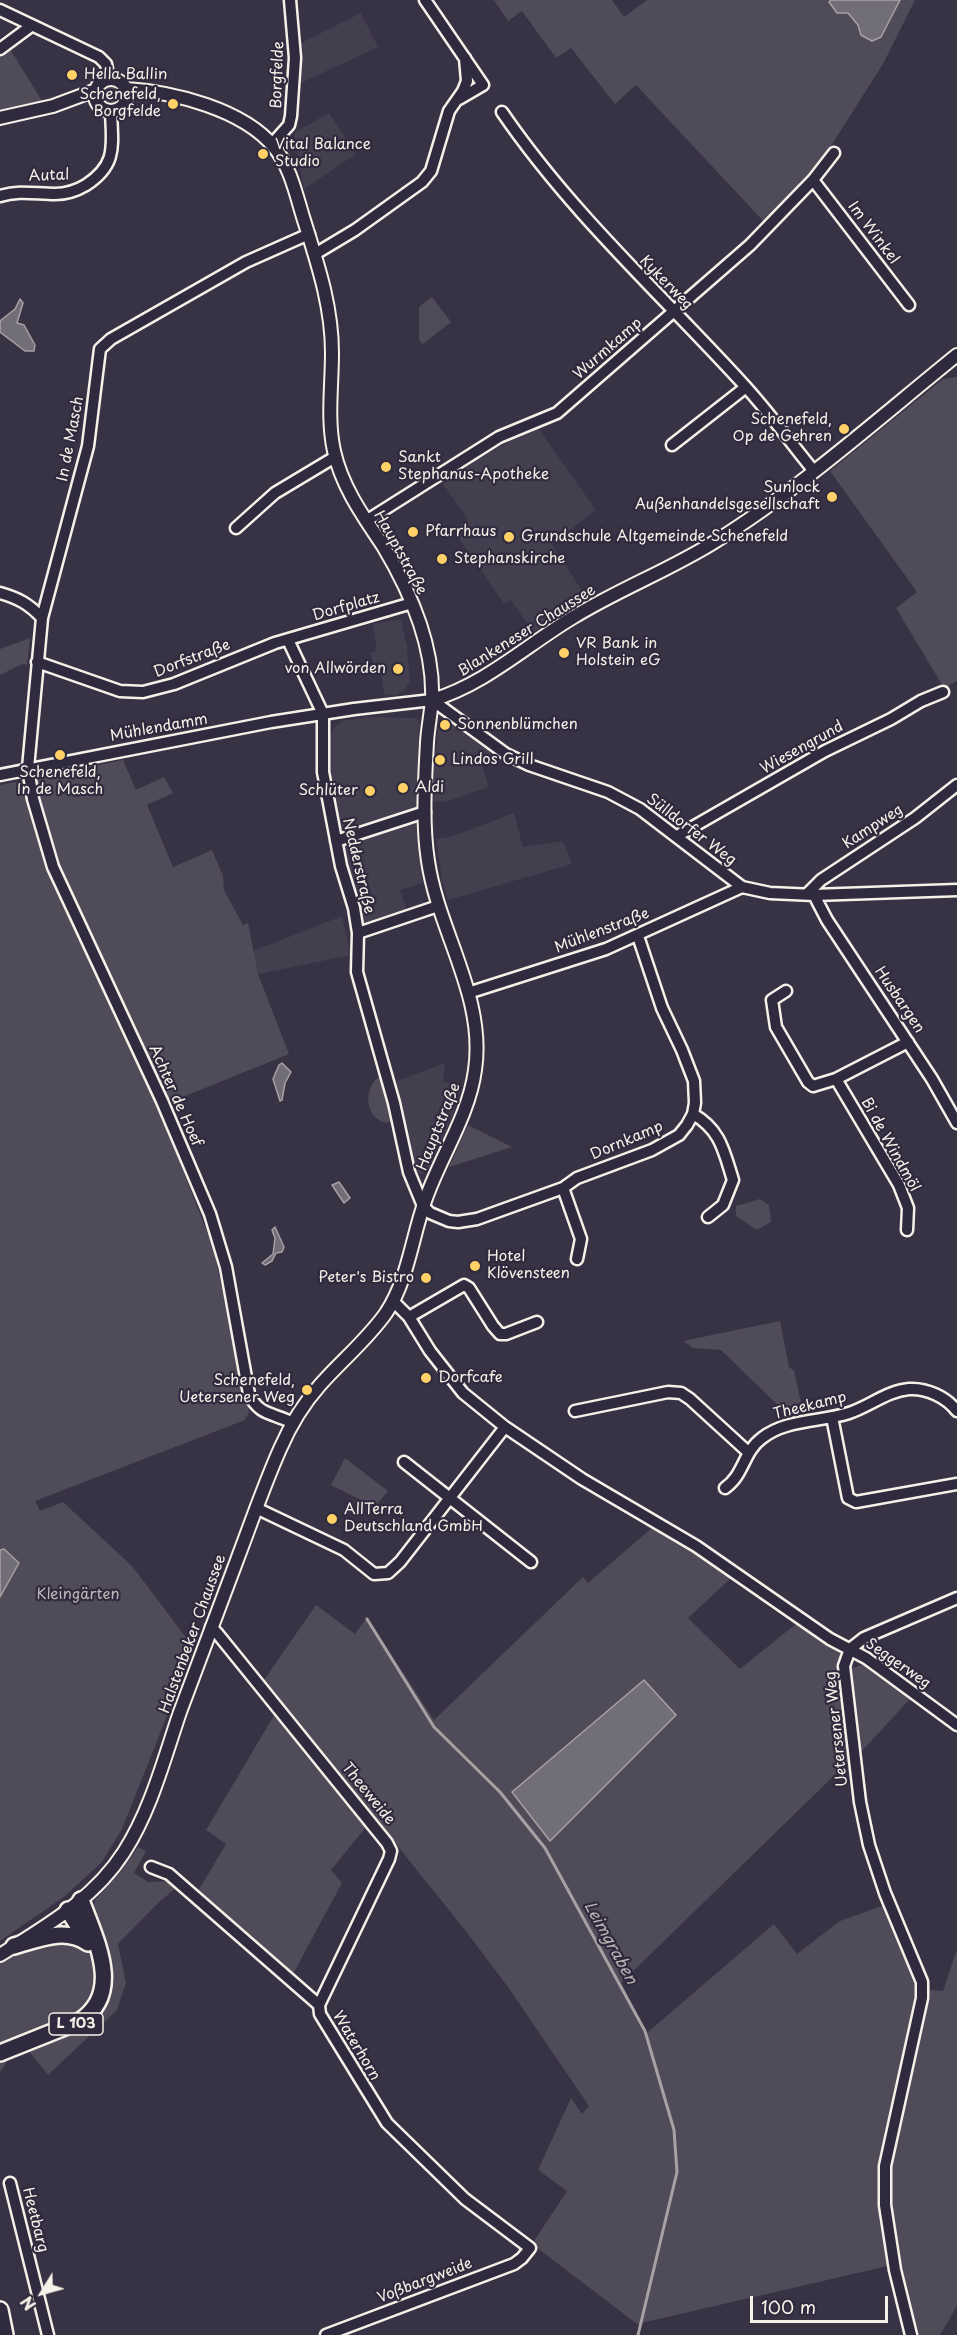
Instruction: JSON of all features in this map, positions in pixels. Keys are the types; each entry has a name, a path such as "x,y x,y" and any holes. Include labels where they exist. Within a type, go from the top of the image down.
{"highway":[{"name":"L 103","path":"3,2050 74,2024 86,2017 95,2007 102,1992 105,1975 93,1929 81,1900"},
{"path":"68,1910 103,1964"},
{"path":"14,1946 64,1934 79,1937 88,1943"},
{"path":"0,2310 5,2335"}],"main road":[{"name":"Hauptstraße","path":"109,79 120,81 127,94 150,90 219,110 245,123 272,144 281,157 292,183 325,285 331,323 330,424 335,457 348,490 386,552 412,603 428,649 432,700 426,758 425,812 428,864 438,906 468,993 477,1050 470,1096 423,1206 405,1270 393,1301"},
{"path":"109,79 100,83 97,96 103,109 111,111 121,108 127,94"},
{"path":"0,118 97,96"},
{"name":"Blankeneser Chaussee","path":"432,700 460,690 578,614 716,541 813,470 956,357"},
{"name":"Halstenbeker Chaussee","path":"0,1955 81,1900 104,1880 121,1857 139,1824 256,1508 293,1423 320,1384 365,1338 393,1301"}],"street":[{"name":"Borgfelde","path":"272,144 289,125 291,116 295,58 290,0"},
{"path":"426,0 483,85 456,100"},
{"path":"0,10 99,57 106,64 109,79"},
{"path":"0,49 31,26"},
{"path":"315,254 322,252 355,230 422,182 431,171 449,111 467,81 465,58"},
{"name":"Autal","path":"0,196 19,192 68,193 78,190 97,178 106,168 112,150 111,111"},
{"name":"Kykerweg","path":"502,112 557,184 625,262 746,387 813,470"},
{"name":"Wurmkamp","path":"366,521 490,443 557,413 750,245 813,180 834,153"},
{"name":"Im Winkel","path":"813,180 909,305"},
{"name":"In de Masch","path":"28,768 42,618 88,446 100,349 111,339 246,262 309,234"},
{"path":"672,446 746,387"},
{"path":"236,528 275,493 335,457"},
{"path":"0,593 19,599 32,607 42,618"},
{"name":"Dorfplatz","path":"288,640 412,603"},
{"name":"Dorfstraße","path":"38,662 120,691 143,692 174,684 275,643 288,640"},
{"name":"Nedderstraße","path":"288,640 323,714 323,772 341,866 354,908 358,933 357,972 394,1103 409,1172 423,1206"},
{"name":"Wiesengrund","path":"677,836 825,751 943,692"},
{"name":"Mühlendamm","path":"0,775 262,723 432,700"},
{"name":"Sülldorfer Weg","path":"432,700 506,754 529,765 608,792 640,809 742,886 770,893 811,895 957,890"},
{"name":"Achter de Hoef","path":"28,768 33,799 53,867 162,1101 210,1214 226,1267 249,1394 254,1405 262,1411 293,1423"},
{"name":"Kampweg","path":"811,895 821,880 915,818 957,785"},
{"path":"336,841 425,812"},
{"name":"Mühlenstraße","path":"468,993 606,949 742,886"},
{"name":"Husbargen","path":"811,895 937,1087 957,1123"},
{"path":"358,933 438,906"},
{"path":"638,936 662,1008 690,1067 695,1092 693,1114 711,1127 718,1136 733,1180 723,1205 708,1216"},
{"path":"786,991 772,1000 776,1027 808,1082 813,1086 836,1078 908,1042"},
{"name":"Bi de Windmöl","path":"836,1078 899,1185 908,1208 907,1230"},
{"name":"Dornkamp","path":"423,1206 439,1218 458,1222 477,1219 563,1188 576,1178 668,1143 679,1135 693,1114"},
{"path":"563,1188 581,1239 577,1259"},
{"path":"409,1317 464,1285 469,1288 500,1334 506,1334 537,1322"},
{"path":"393,1301 409,1317 451,1379 475,1404 582,1479 696,1546 830,1640 850,1649 864,1638 957,1598"},
{"name":"Theekamp","path":"725,1488 740,1474 748,1452 772,1431 849,1413 896,1391 911,1389 940,1396 957,1411"},
{"path":"575,1411 668,1392 681,1393 748,1452"},
{"path":"832,1417 848,1498 856,1502 957,1484"},
{"path":"256,1508 344,1550 368,1570 381,1575 393,1570 505,1427"},
{"path":"404,1462 531,1562"},
{"name":"Theeweide","path":"211,1627 380,1833 391,1851 319,2005"},
{"name":"Seggerweg","path":"850,1649 866,1658 957,1725"},
{"name":"Uetersener Weg","path":"850,1649 844,1666 860,1802 869,1845 885,1893 922,1982 920,2008 885,2166 885,2205 895,2270 911,2335"},
{"name":"Waterhorn","path":"151,1867 168,1874 319,2005 320,2014 387,2122 465,2199 530,2248"},
{"name":"Heetbarg","path":"10,2183 48,2335"},
{"name":"Voßbargweide","path":"326,2335 514,2264 530,2248"}],"shaded area":[{"path":"831,0 900,0 881,37 872,41 861,35 858,25 848,13 837,13 829,2"},
{"path":"361,13 378,47 299,84 301,43"},
{"path":"329,113 356,154 304,189 294,140 295,132"},
{"path":"20,299 23,303 17,323 24,325 35,345 34,351 25,351 0,332 0,321 15,309"},
{"name":"Grundschule Altgemeinde Schenefeld","path":"539,429 596,510 552,544 588,600 533,632 511,600 504,604 453,530 468,520 443,484 478,459 514,439"},
{"path":"401,619 407,647 410,682 396,695 384,694 380,667 375,667 370,653 377,650 373,624"},
{"path":"367,717 419,720 417,810 340,834 328,773 330,736 336,726 343,721"},
{"path":"445,717 450,718 499,755 481,761 489,787 445,802 434,801 434,766 439,721"},
{"path":"514,813 523,847 563,841 572,864 448,900 442,880 436,839 450,837"},
{"path":"416,820 422,883 400,890 408,914 364,929 341,845"},
{"path":"342,916 351,955 258,974 253,951"},
{"path":"282,1063 291,1072 280,1101 273,1079"},
{"path":"445,1063 443,1081 462,1088 428,1170 422,1174 416,1174 413,1170 394,1082"},
{"path":"339,1182 350,1198 344,1203 332,1185"},
{"path":"275,1227 284,1247 282,1252 276,1253 272,1261 265,1265 262,1263 273,1254 275,1238 272,1230"},
{"path":"4,1549 19,1563 0,1597 0,1550"},
{"path":"644,1680 676,1715 550,1841 512,1792"}],"green space":[{"path":"494,0 612,0 624,17 647,0 915,0 883,64 829,149 766,224 636,85 615,104 571,48 556,58 522,11 508,21"},
{"path":"10,49 42,101 0,112 0,55"},
{"path":"112,84 119,87 122,94 119,101 112,104 105,101 102,94 105,87"},
{"path":"432,297 451,322 423,344 419,340 419,307"},
{"path":"957,377 957,681 944,688 896,608 917,592 830,471 943,379"},
{"path":"30,638 27,665 22,664 0,675 0,649"},
{"name":"Kleingärten","path":"123,760 136,790 164,777 173,793 147,805 173,867 212,850 223,876 224,890 243,925 248,923 258,974 289,1054 158,1107 213,1247 249,1412 245,1420 35,1501 40,1511 63,1502 132,1566 194,1648 122,1829 102,1862 64,1897 0,1941 0,1597 19,1563 4,1549 0,1550 0,785"},
{"path":"378,1077 382,1080 393,1116 387,1123 374,1116 369,1104 370,1090"},
{"path":"468,1125 512,1147 449,1167"},
{"path":"760,1199 769,1205 771,1222 757,1230 736,1216 736,1206"},
{"path":"780,1321 789,1367 794,1371 803,1412 788,1415 721,1350 693,1348 683,1341"},
{"path":"345,1458 388,1491 375,1507 331,1485"},
{"path":"653,1527 732,1577 688,1618 740,1669 797,1623 838,1652 854,1668 863,1664 910,1699 860,1753 875,1843 891,1893 929,1977 930,1990 943,1991 957,1949 957,2306 940,2335 904,2335 888,2266 637,2324 532,2244 567,2191 538,2170 571,2098 582,2114 589,2106 508,1987 465,1930 264,1680 316,1605 355,1634 367,1617 434,1720 583,1577 588,1583","holes":["847,1763 863,1846 885,1905 840,1921 797,1954 774,1924 647,2033 621,1983"]},
{"path":"276,1712 367,1826 331,1870 342,1883 293,1974 198,1891 226,1844 206,1830"},
{"path":"138,1847 146,1851 134,1873 148,1882 169,1881 177,1887 118,1944 126,1983 117,2010 48,2075 27,2049 9,2059 0,2072 0,2060 29,2046 66,2036 91,2020 103,2003 111,1982 109,1963 92,1915 95,1900 122,1870"},
{"path":"71,1940 87,1951 92,1958 95,1975 87,2001 75,2014 59,2023 28,2035 0,2042 0,1961 47,1941"}],"waterway":[{"name":"Leimgraben","path":"367,1619 434,1727 500,1792 545,1848 645,2031 674,2130 677,2172 638,2335"}],"place":[{"name":"Hella Ballin","path":"72,75"},
{"name":"Schenefeld, Borgfelde","path":"173,104"},
{"name":"Vital Balance Studio","path":"263,154"},
{"name":"Schenefeld, Op de Gehren","path":"844,429"},
{"name":"Sankt Stephanus-Apotheke","path":"386,467"},
{"name":"Sunlock Außenhandelsgesellschaft","path":"832,497"},
{"name":"Pfarrhaus","path":"413,532"},
{"name":"Grundschule Altgemeinde Schenefeld","path":"509,537"},
{"name":"Stephanskirche","path":"442,559"},
{"name":"VR Bank in Holstein eG","path":"564,653"},
{"name":"von Allwörden","path":"398,669"},
{"name":"Sonnenblümchen","path":"445,725"},
{"name":"Schenefeld, In de Masch","path":"60,755"},
{"name":"Lindos Grill","path":"440,760"},
{"name":"Aldi","path":"403,788"},
{"name":"Schlüter","path":"370,791"},
{"name":"Hotel Klövensteen","path":"475,1266"},
{"name":"Peter's Bistro","path":"426,1278"},
{"name":"Dorfcafe","path":"426,1378"},
{"name":"Schenefeld, Uetersener Weg","path":"307,1390"},
{"name":"AllTerra Deutschland GmbH","path":"332,1519"}]}
